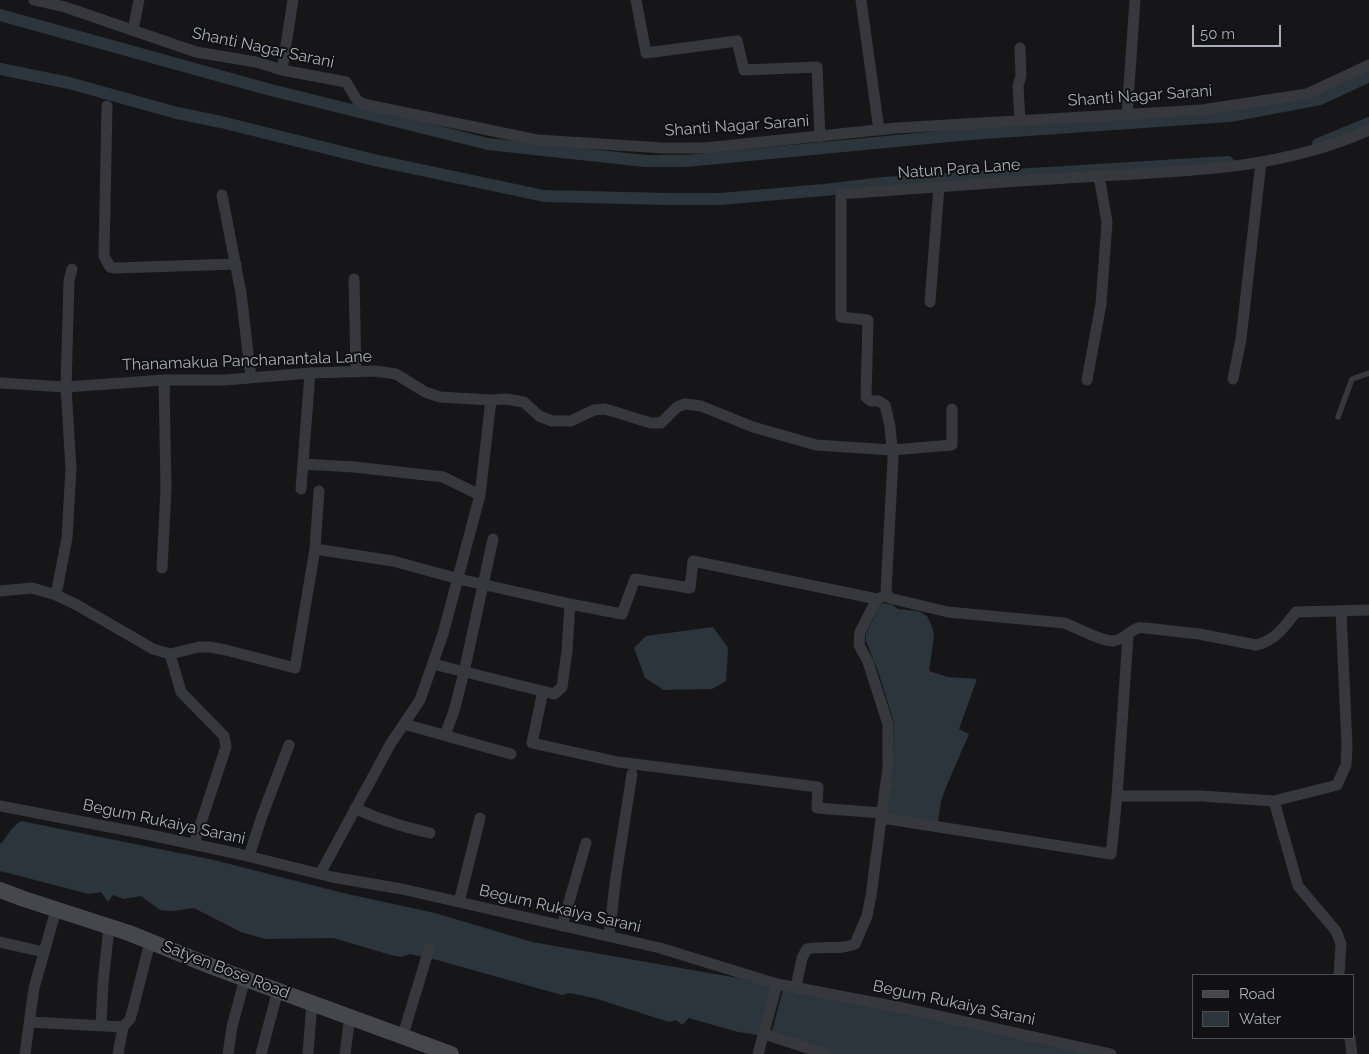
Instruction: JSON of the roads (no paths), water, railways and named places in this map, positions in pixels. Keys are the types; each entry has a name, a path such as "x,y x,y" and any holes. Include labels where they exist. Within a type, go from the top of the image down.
{"main road":[{"name":"Satyen Bose Road","path":"0,890 109,927 451,1054"}],"street":[{"name":"Shanti Nagar Sarani","path":"34,0 133,30 196,52 256,62 282,70 346,82 357,100 363,104 537,140 664,148 705,148 879,130 1202,110 1307,94 1369,64"},
{"path":"133,30 139,0"},
{"path":"282,70 294,0"},
{"path":"636,0 646,53 737,41 744,70 817,67 820,137"},
{"path":"861,0 879,130"},
{"path":"1127,115 1135,0"},
{"path":"1020,48 1021,76 1018,86 1020,121"},
{"path":"107,106 104,256 110,267 236,264"},
{"name":"Natun Para Lane","path":"892,450 890,426 885,404 879,401 870,401 866,397 868,320 841,317 841,194 1214,169 1261,162 1322,149 1369,130"},
{"path":"1233,379 1241,339 1261,162"},
{"path":"1087,380 1100,304 1108,222 1098,176"},
{"path":"930,302 939,187"},
{"path":"222,195 241,293 250,378"},
{"path":"56,595 67,538 71,469 66,387 69,281 72,269"},
{"path":"354,279 356,370"},
{"name":"Thanamakua Panchanantala Lane","path":"0,383 66,387 164,380 225,380 356,370 375,371 396,374 425,392 440,397 506,399 524,402 539,416 552,422 571,421 594,410 605,409 651,423 661,423 677,407 685,404 701,406 753,427 816,445 892,450"},
{"path":"301,489 310,373"},
{"path":"162,568 166,489 164,380"},
{"path":"320,874 390,743 420,700 433,664 459,579 480,495 491,400"},
{"path":"796,987 802,958 808,949 820,946 844,949 855,944 867,916 888,767 888,724 868,662 859,645 860,632 886,591 892,450 952,445 952,409"},
{"path":"303,464 354,467 443,478 480,495"},
{"path":"0,591 32,588 56,595 153,649 170,654 199,647 209,647 295,668 315,549 319,490"},
{"path":"445,735 454,711 464,672 493,539"},
{"path":"315,549 394,561 459,579 622,614 635,579 690,588 693,561 889,598 948,612 1064,624 1081,629 1097,637 1114,641 1128,636 1137,628 1146,628 1199,634 1256,645 1266,643 1281,631 1296,612 1369,610"},
{"path":"433,664 554,694 562,687 567,651 570,604"},
{"path":"1117,796 1201,796 1274,801 1337,785 1346,765 1348,746 1341,612"},
{"path":"543,691 532,743 618,762 818,787 817,808 882,815 1111,854 1128,636"},
{"path":"170,654 181,692 224,736 226,747 194,844"},
{"path":"404,724 511,754"},
{"path":"248,856 289,745"},
{"path":"609,936 632,774"},
{"path":"1274,801 1298,886 1336,931 1341,944 1339,974"},
{"name":"Begum Rukaiya Sarani","path":"0,806 194,844 320,874 459,902 660,948 777,984 903,1008 1111,1054"},
{"path":"355,808 402,827 430,833"},
{"path":"459,902 480,818"},
{"path":"562,926 586,843"},
{"path":"25,1054 34,988 56,910"},
{"path":"101,1026 109,927"},
{"path":"0,942 44,952"},
{"path":"118,1054 123,1027 130,1019 150,942"},
{"path":"403,1035 429,949"},
{"path":"228,1054 232,1027 245,978"},
{"path":"758,1054 777,984"},
{"path":"261,1054 278,990"},
{"path":"308,1054 312,1002"},
{"path":"345,1054 350,1016"},
{"path":"30,1022 123,1027"},
{"path":"764,1034 826,1054"},
{"path":"1350,1039 1352,1054"}],"lane":[{"path":"1338,417 1352,379 1369,373"}],"water":[{"path":"881,603 893,605 898,609 918,611 927,616 932,626 934,637 929,671 948,677 977,679 959,729 969,734 941,801 937,829 886,822 893,769 894,722 878,671 866,641 866,634"},
{"path":"713,627 728,648 726,681 712,689 664,690 645,678 634,648 646,636"},
{"path":"21,821 214,860 343,893 435,913 532,942 772,984 758,1035 738,1032 689,1018 682,1025 676,1020 669,1022 594,998 569,993 562,995 437,960 410,954 402,957 391,955 333,938 265,939 241,932 194,908 173,911 160,910 141,896 124,899 113,895 108,902 101,892 89,894 0,871 0,844 14,826"},
{"path":"783,989 921,1016 1093,1054 823,1054 770,1039"}],"waterway":[{"path":"0,15 267,89 488,144 645,161 686,161 970,134 1230,116 1320,99 1369,76"},
{"path":"0,69 69,83 177,113 374,160 544,196 720,199 884,183 1228,162"},
{"path":"1318,144 1369,123"}]}
